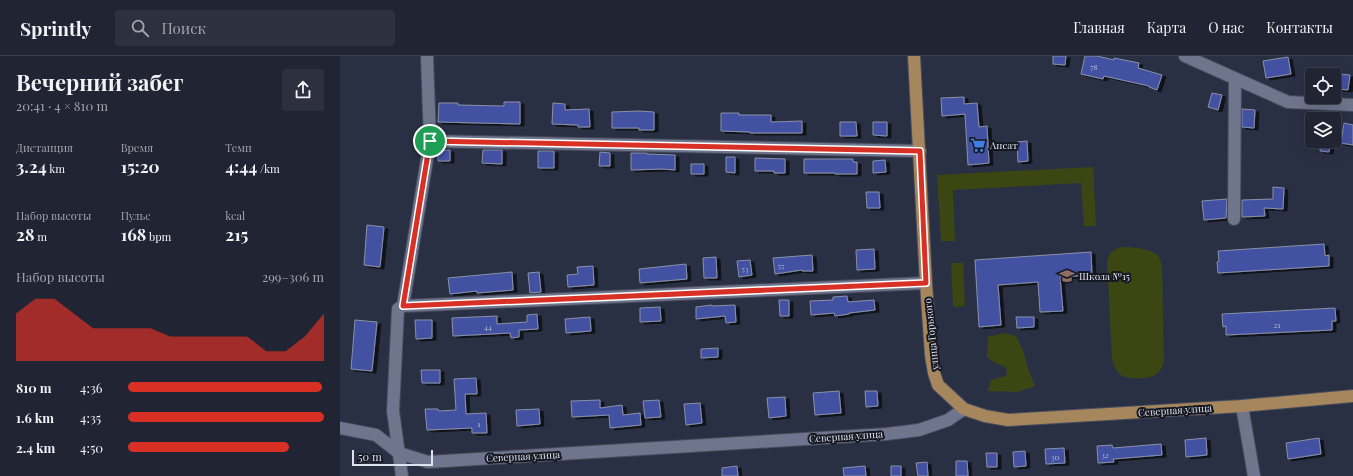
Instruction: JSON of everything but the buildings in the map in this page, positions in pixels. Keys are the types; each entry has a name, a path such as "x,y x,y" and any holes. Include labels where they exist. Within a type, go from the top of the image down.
{"main road":[{"name":"улица Горького","path":"914,56 931,355 938,385 964,409"},
{"name":"Северная улица","path":"964,409 985,416 1008,420 1242,406 1353,396"}],"street":[{"path":"403,306 430,141 427,56"},
{"path":"1185,56 1288,102 1353,105"},
{"path":"1234,219 1235,78"},
{"path":"430,141 920,151"},
{"path":"402,476 393,411 398,309 403,306 926,283"},
{"path":"1242,406 1254,476"},
{"name":"Северная улица","path":"340,428 376,435 399,453 428,462 887,434 919,430 948,420 964,409"}],"green space":[{"path":"1093,167 1096,226 1084,226 1081,183 953,190 955,241 941,241 937,175"},
{"path":"1122,247 1141,248 1151,251 1159,257 1161,261 1164,362 1158,373 1148,377 1124,377 1116,370 1112,359 1107,261 1112,252"},
{"path":"951,263 963,263 965,306 953,307"},
{"path":"1004,333 1016,336 1023,350 1028,369 1035,386 1018,392 988,391 991,380 1007,374 1006,367 995,363 987,357 988,337"}],"place":[{"name":"Ансат","path":"978,145"},
{"name":"Школа №15","path":"1067,276"}],"route":[{"path":"430,141 920,151 926,283 403,306 430,141"}]}
